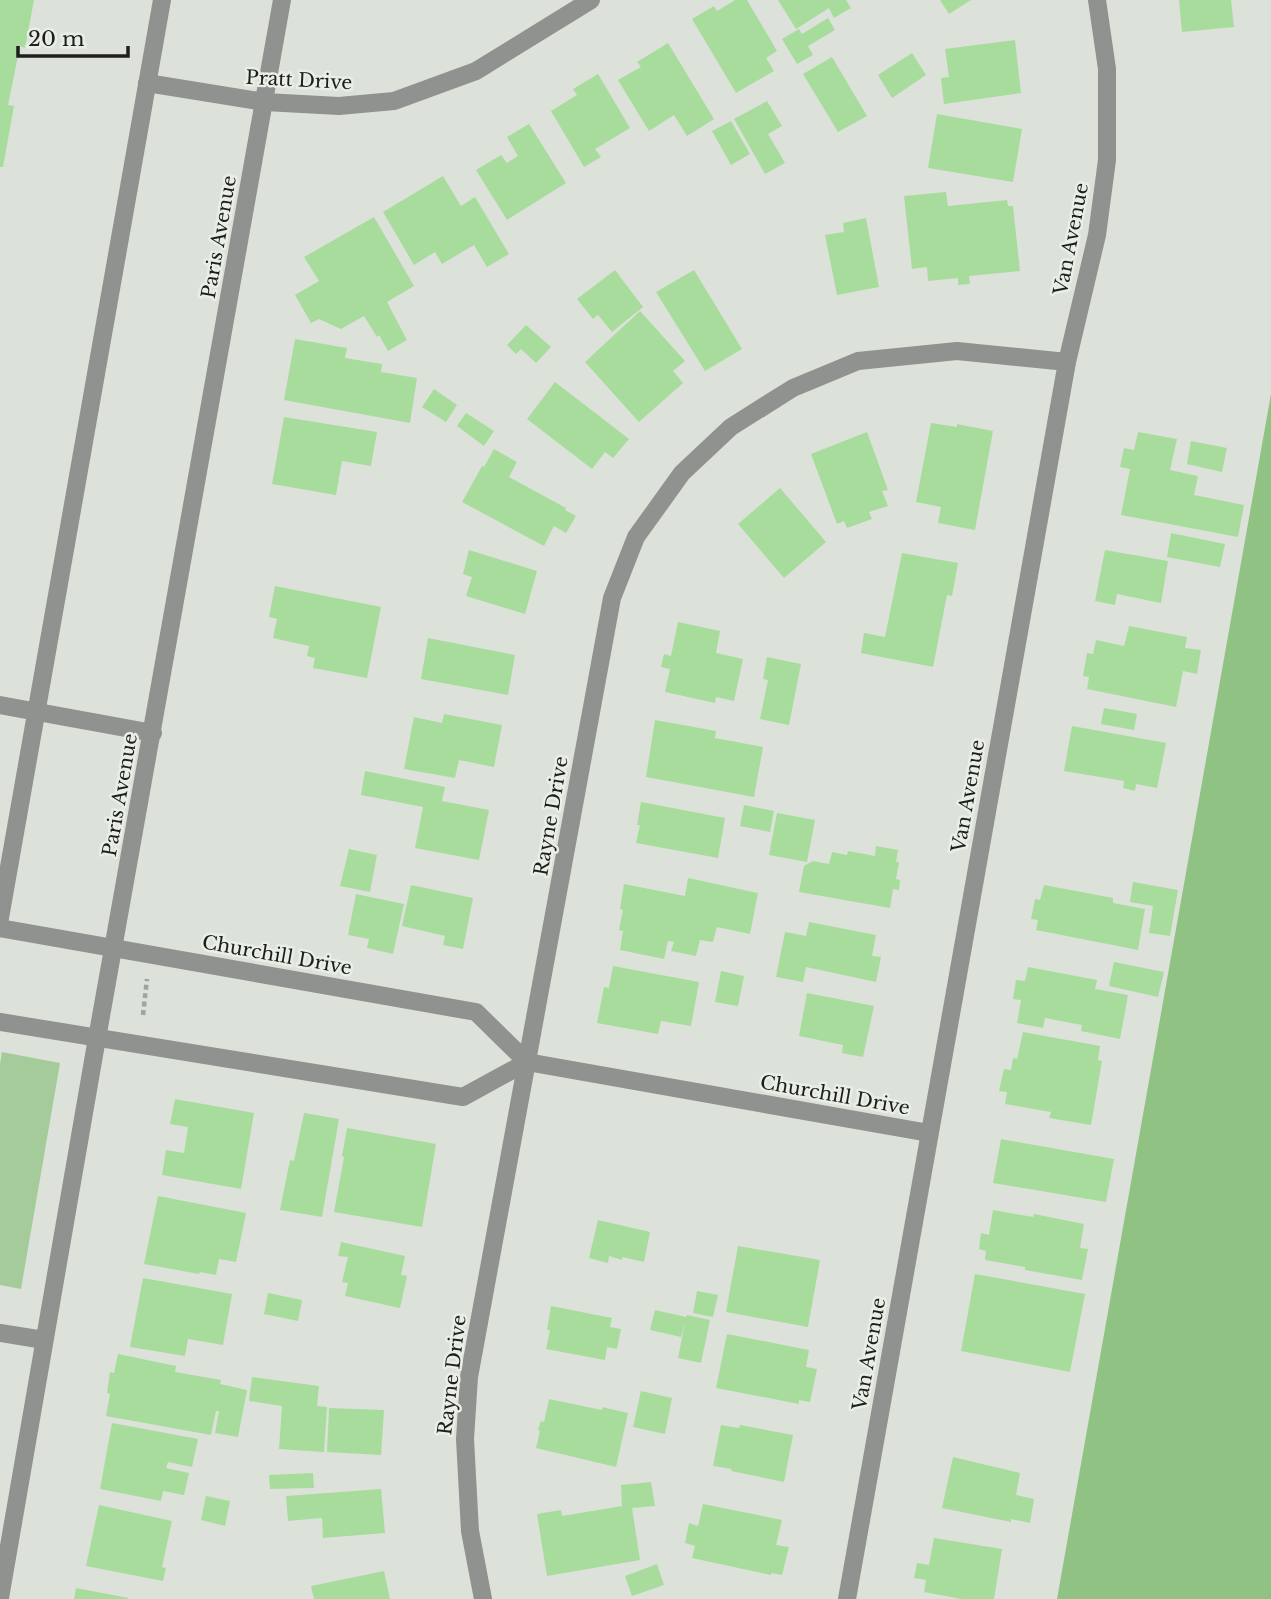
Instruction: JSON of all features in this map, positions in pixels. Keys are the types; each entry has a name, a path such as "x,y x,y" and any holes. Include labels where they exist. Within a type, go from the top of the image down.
{"street":[{"path":"0,918 162,0"},
{"name":"Paris Avenue","path":"0,1598 282,0"},
{"name":"Pratt Drive","path":"147,83 265,102 339,106 394,101 476,71 592,0"},
{"name":"Van Avenue","path":"847,1599 1067,362 1097,235 1107,160 1107,69 1097,0"},
{"name":"Rayne Drive","path":"483,1599 470,1531 465,1439 469,1377 612,598 636,537 682,473 731,427 793,388 858,361 957,351 1067,362"},
{"path":"0,705 153,733"},
{"name":"Churchill Drive","path":"0,928 476,1012 527,1062 929,1133"},
{"path":"0,1022 463,1097 527,1062"},
{"path":"0,1333 44,1340"}],"path":[{"path":"143,1016 148,975"}],"green space":[{"path":"1271,394 1271,1599 1057,1599"},
{"path":"2,1052 60,1063 21,1289 0,1285"}],"building":[{"path":"0,0 34,0 25,48 20,46 8,105 14,106 3,167 0,167"},
{"path":"735,0 747,0 777,51 766,58 774,71 736,93 692,19 714,6 717,11"},
{"path":"778,0 846,0 851,8 834,18 829,8 796,29"},
{"path":"940,0 971,0 949,14"},
{"path":"1179,0 1231,0 1234,27 1182,32"},
{"path":"828,18 835,30 808,46 813,55 797,64 782,39 799,29 802,34"},
{"path":"1015,40 1021,93 944,104 941,78 949,77 945,49"},
{"path":"668,43 714,119 687,136 674,115 649,131 618,80 641,67 637,62"},
{"path":"912,53 926,75 892,98 878,75"},
{"path":"832,57 867,116 838,132 803,74"},
{"path":"598,74 630,128 595,149 601,157 584,167 551,111 577,95 573,89"},
{"path":"767,101 782,126 768,134 785,163 765,174 734,119"},
{"path":"937,114 1022,129 1013,182 928,168"},
{"path":"731,121 750,154 731,165 712,131"},
{"path":"529,124 566,183 507,220 476,170 501,155 507,163 518,156 507,137"},
{"path":"443,176 461,206 475,197 509,254 487,267 474,245 442,264 435,252 414,265 383,212"},
{"path":"946,192 948,206 1007,200 1008,206 1013,206 1020,271 969,276 970,284 958,285 958,278 928,281 927,267 912,269 904,196"},
{"path":"374,217 414,286 387,302 407,340 388,351 364,316 341,329 319,319 311,323 295,295 319,281 304,257"},
{"path":"866,218 879,287 837,295 825,235 844,232 843,223"},
{"path":"615,270 643,307 612,332 598,315 593,319 577,299"},
{"path":"694,270 742,349 705,371 656,292"},
{"path":"640,311 685,361 673,371 683,383 639,422 585,362"},
{"path":"526,325 551,347 536,363 521,349 516,354 507,345"},
{"path":"295,339 347,348 345,358 382,364 381,372 417,378 410,423 284,400"},
{"path":"555,382 629,439 613,458 605,452 592,469 527,419"},
{"path":"434,389 457,405 446,422 422,407"},
{"path":"466,413 494,431 484,446 457,426"},
{"path":"284,417 377,432 371,466 342,461 336,495 272,484"},
{"path":"931,423 957,427 957,424 993,431 975,530 938,523 941,507 916,502"},
{"path":"867,432 888,490 882,491 888,506 869,512 872,519 847,528 844,521 837,524 811,454"},
{"path":"1138,432 1177,439 1170,470 1198,476 1194,495 1244,505 1238,537 1121,515 1130,469 1120,467 1124,448 1134,450"},
{"path":"1191,441 1227,448 1222,472 1187,464"},
{"path":"494,449 517,462 509,477 576,516 566,533 554,526 544,546 462,502"},
{"path":"780,488 826,542 784,578 738,524"},
{"path":"1171,533 1225,544 1220,567 1167,557"},
{"path":"469,550 537,571 525,614 466,596 472,577 463,574"},
{"path":"1105,550 1168,561 1161,603 1117,594 1115,605 1095,601"},
{"path":"902,553 958,563 952,596 947,595 933,667 861,653 864,633 885,637"},
{"path":"275,586 381,607 367,678 313,668 315,658 307,656 309,646 273,638 277,619 269,617"},
{"path":"678,622 720,631 716,653 743,659 734,701 716,697 715,703 665,692 670,669 661,667 664,654 671,656"},
{"path":"1129,626 1187,637 1185,648 1201,650 1197,674 1183,671 1176,707 1087,689 1089,677 1083,676 1087,653 1093,654 1096,640 1124,646"},
{"path":"428,638 515,655 508,695 421,679"},
{"path":"767,657 801,664 789,725 760,719 768,680 763,679"},
{"path":"1104,708 1137,714 1134,730 1101,724"},
{"path":"444,714 502,725 494,767 459,760 455,778 404,769 414,717 442,723"},
{"path":"655,720 716,731 715,738 763,747 754,797 646,777"},
{"path":"1072,726 1166,743 1157,788 1136,784 1135,791 1123,788 1124,781 1064,771"},
{"path":"365,771 445,787 442,801 489,810 479,860 415,848 423,807 361,795"},
{"path":"641,802 725,818 718,858 636,843"},
{"path":"744,805 774,811 770,832 740,826"},
{"path":"777,813 815,820 807,862 769,855"},
{"path":"876,846 898,850 896,879 900,880 899,890 893,889 890,908 799,892 804,866 813,861 829,864 832,852 847,855 848,851 875,856"},
{"path":"349,849 377,855 370,892 340,886"},
{"path":"688,878 758,893 750,934 717,927 713,942 700,940 696,956 671,951 674,942 668,941 664,959 620,950 623,931 619,930 623,910 620,909 624,884 685,896"},
{"path":"1133,882 1178,890 1170,936 1149,933 1153,906 1130,902"},
{"path":"411,885 473,898 463,949 443,945 445,936 402,926"},
{"path":"1044,885 1113,898 1113,903 1145,909 1138,950 1036,930 1038,920 1031,919 1035,899 1040,900"},
{"path":"356,894 404,904 393,954 367,948 369,939 348,935"},
{"path":"809,922 876,935 872,956 881,957 876,982 806,967 803,982 776,977 785,932 806,936"},
{"path":"1114,962 1164,972 1158,997 1109,986"},
{"path":"613,966 699,982 691,1026 661,1021 658,1034 597,1023 604,987 609,988"},
{"path":"1028,967 1097,980 1095,989 1128,995 1120,1039 1081,1031 1082,1025 1045,1018 1043,1028 1017,1023 1021,1000 1013,999 1016,980 1025,981"},
{"path":"721,971 744,976 738,1006 715,1002"},
{"path":"807,993 874,1006 863,1057 842,1053 843,1045 799,1036"},
{"path":"1023,1032 1100,1046 1098,1060 1102,1061 1091,1125 1049,1118 1051,1112 1005,1104 1007,1092 999,1091 1004,1069 1011,1070 1013,1058 1017,1059"},
{"path":"175,1099 254,1113 241,1189 162,1175 166,1150 184,1153 188,1127 170,1124"},
{"path":"304,1113 339,1119 322,1217 280,1210 290,1160 294,1161"},
{"path":"347,1128 436,1144 422,1227 334,1212"},
{"path":"1001,1139 1114,1159 1106,1202 993,1183"},
{"path":"158,1196 246,1213 236,1262 219,1259 216,1275 144,1264"},
{"path":"993,1210 1033,1217 1034,1214 1084,1224 1080,1248 1088,1249 1082,1280 985,1260 986,1251 979,1249 981,1233 989,1235"},
{"path":"598,1220 650,1232 644,1262 609,1256 608,1263 589,1258"},
{"path":"341,1242 405,1256 401,1275 407,1276 400,1308 345,1296 348,1283 342,1282 348,1257 338,1256"},
{"path":"738,1246 820,1260 808,1327 726,1312"},
{"path":"975,1274 1085,1294 1070,1372 961,1351"},
{"path":"143,1278 232,1294 223,1345 188,1339 185,1356 130,1347"},
{"path":"697,1291 718,1295 713,1317 693,1313"},
{"path":"268,1293 302,1300 298,1321 264,1314"},
{"path":"551,1306 612,1318 610,1327 621,1329 617,1349 607,1347 605,1360 546,1349"},
{"path":"655,1310 710,1320 701,1363 678,1358 685,1322 681,1337 650,1330"},
{"path":"727,1334 809,1350 806,1367 817,1369 810,1402 799,1400 799,1404 716,1388"},
{"path":"118,1354 176,1366 175,1372 221,1380 220,1384 247,1390 238,1437 215,1433 219,1411 216,1411 211,1435 106,1416 110,1372 114,1373"},
{"path":"252,1377 319,1386 317,1406 327,1407 324,1452 279,1449 282,1406 249,1401"},
{"path":"641,1391 672,1398 665,1434 633,1427"},
{"path":"549,1399 628,1413 616,1467 536,1448 538,1430 541,1421 544,1422"},
{"path":"329,1408 384,1410 381,1455 327,1452"},
{"path":"112,1423 198,1439 192,1467 168,1462 166,1468 189,1473 184,1495 163,1491 161,1501 100,1489"},
{"path":"721,1425 739,1428 740,1425 793,1435 784,1482 713,1466"},
{"path":"953,1457 1020,1473 1016,1495 1034,1499 1030,1523 1011,1519 1011,1522 942,1508"},
{"path":"313,1473 314,1488 270,1489 269,1475"},
{"path":"651,1482 655,1506 632,1508 640,1560 547,1576 537,1514 561,1510 562,1516 622,1506 621,1485"},
{"path":"381,1489 385,1533 323,1538 322,1518 288,1521 286,1496"},
{"path":"206,1496 230,1501 225,1526 201,1520"},
{"path":"703,1504 782,1520 776,1545 789,1547 782,1575 692,1558 695,1546 685,1543 689,1523 698,1526"},
{"path":"99,1505 172,1521 162,1567 166,1568 163,1581 86,1566"},
{"path":"934,1538 1002,1549 994,1599 961,1599 924,1592 926,1580 914,1578 917,1563 929,1565"},
{"path":"657,1564 664,1585 632,1596 625,1576"},
{"path":"384,1571 390,1599 314,1599 311,1586"},
{"path":"76,1588 129,1598 74,1599"}]}
